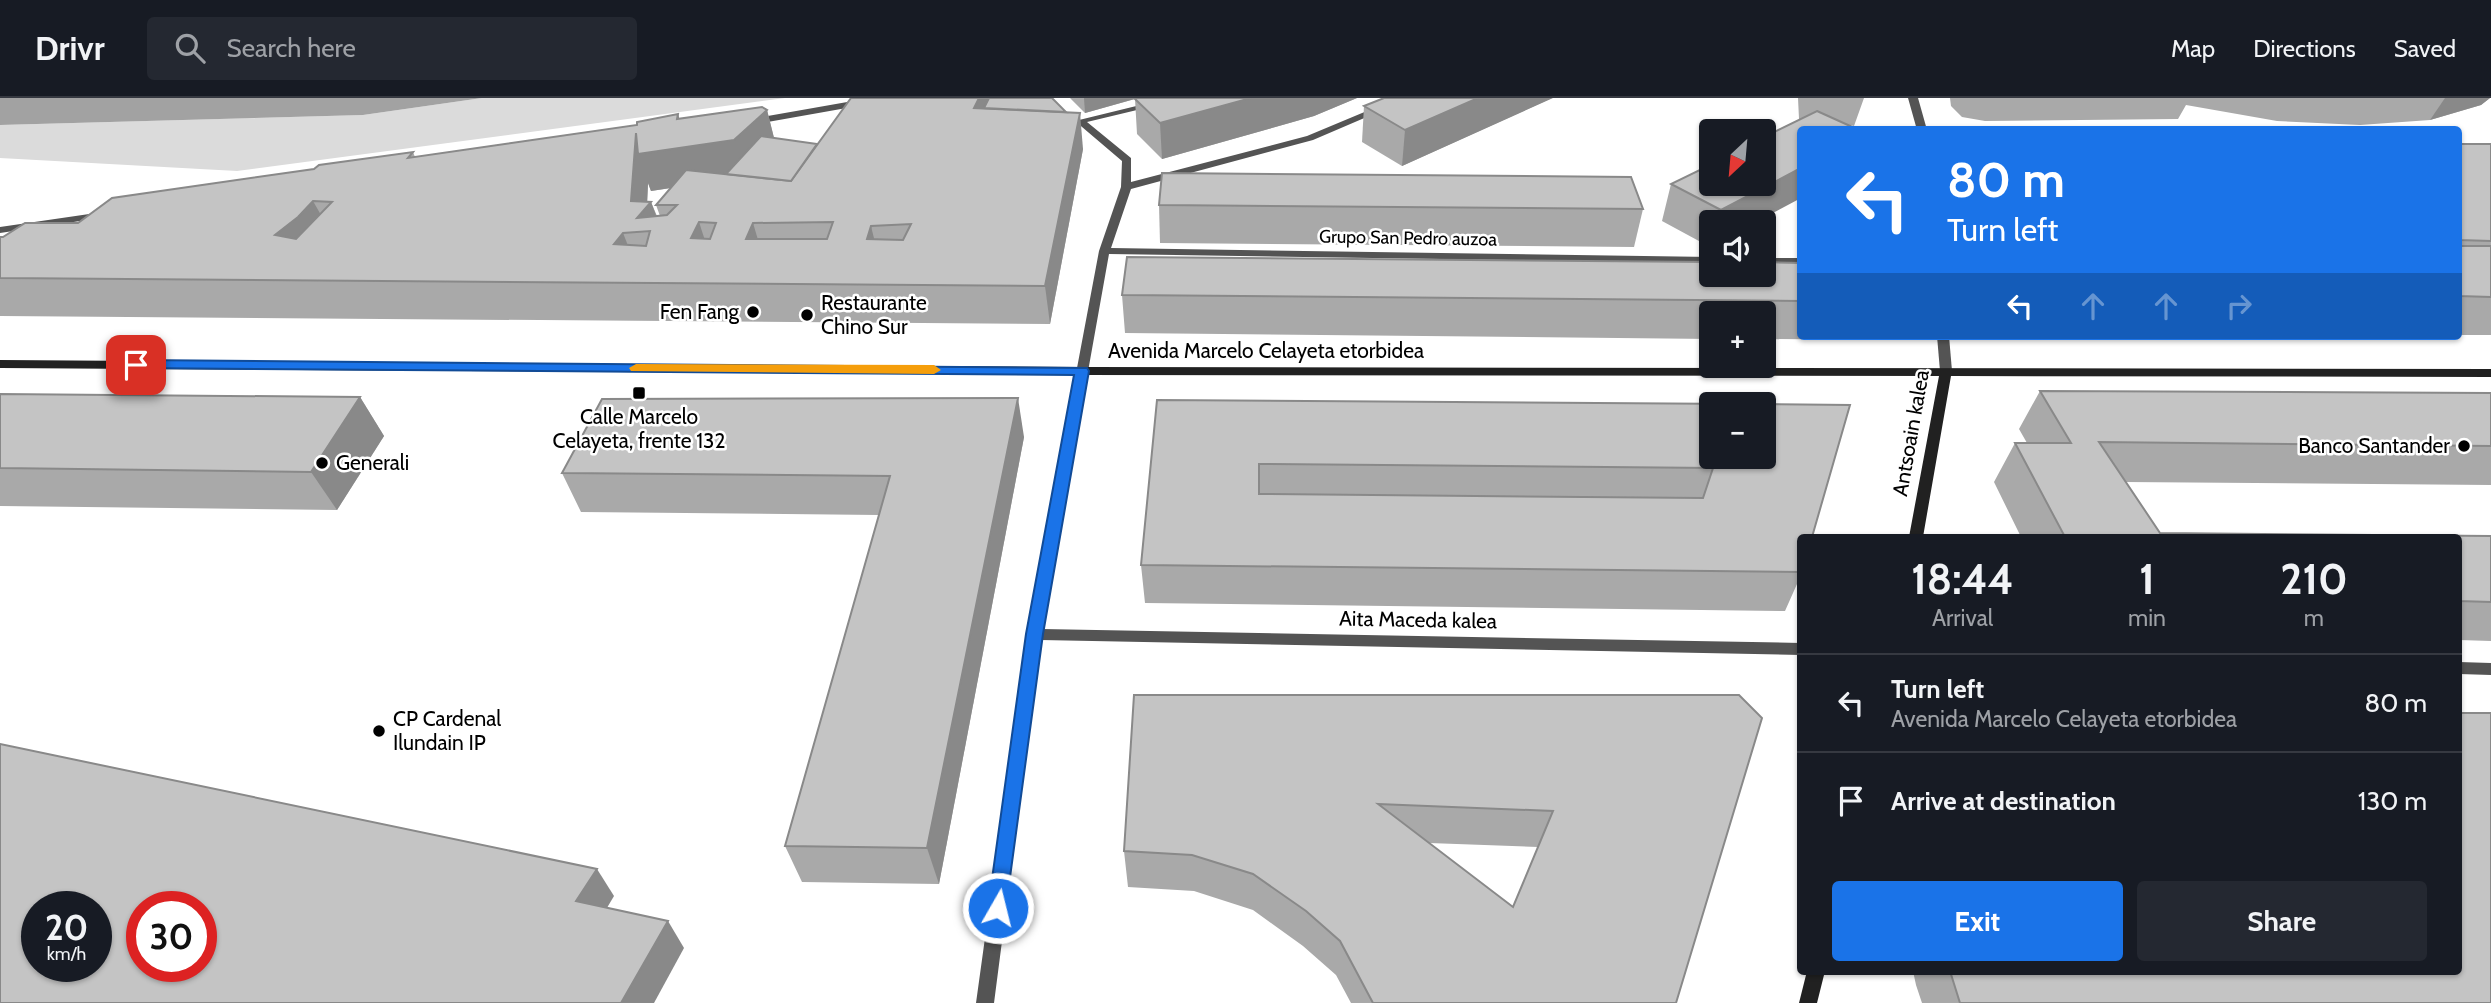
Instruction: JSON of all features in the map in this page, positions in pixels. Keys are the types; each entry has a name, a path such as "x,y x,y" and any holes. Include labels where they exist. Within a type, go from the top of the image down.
{"main road":[{"name":"Avenida Marcelo Celayeta etorbidea","path":"0,364 1082,371 2491,373"},
{"name":"Antsoain kalea","path":"1917,534 1946,371"},
{"path":"1808,1003 1815,975"}],"street":[{"path":"743,123 886,98"},
{"path":"985,1003 1034,634 1104,251 1126,187 1127,160 1080,121 1182,98"},
{"path":"1126,187 1310,138 1406,98"},
{"path":"1913,98 1921,126"},
{"path":"0,230 110,214"},
{"name":"Grupo San Pedro auzoa","path":"1104,251 1699,260"},
{"path":"1776,261 1797,261"},
{"name":"Antsoain kalea","path":"1943,340 1946,371"},
{"name":"Aita Maceda kalea","path":"1034,634 1797,649"},
{"path":"2462,668 2491,669"}],"shaded area":[{"path":"0,98 482,98 363,115 0,125"},
{"path":"482,98 785,98 237,171 0,158 0,125 363,115"}],"building":[{"path":"851,98 979,98 974,108 1080,113 1045,286 0,278 0,237 25,223 78,223 112,198 314,169 319,165 413,152 408,158 637,125 637,122 678,114 677,119 762,107 767,110 734,140 638,154 636,133 631,201 651,202 637,218 667,215 677,205 656,205 686,170 791,181","holes":["313,201 332,202 296,239 275,235","699,222 716,223 710,239 691,238","833,222 827,239 746,239 753,223","911,224 903,240 867,239 871,226","650,231 646,246 614,244 623,233"]},
{"path":"989,98 1052,98 1066,112 984,108"},
{"path":"1251,98 1160,123 1135,99"},
{"path":"1384,98 1478,98 1405,130 1364,106"},
{"path":"1817,111 1850,126 1797,126 1797,170 1776,181 1776,131"},
{"path":"761,136 817,144 791,181 726,174"},
{"path":"2462,144 2491,144 2491,241 2462,240"},
{"path":"1699,170 1699,196 1748,196 1721,210 1671,184"},
{"path":"1162,173 1631,177 1643,209 1159,205"},
{"path":"2462,246 2491,246 2491,297 2462,296"},
{"path":"1127,257 1699,262 1699,287 1776,287 1776,262 1797,263 1797,301 1122,295"},
{"path":"2040,391 2491,393 2491,446 2099,442 2160,533 2270,534 2063,534 2015,443 2071,443"},
{"path":"0,394 360,397 311,472 0,468"},
{"path":"1018,398 927,848 785,846 890,476 562,473 602,399"},
{"path":"1157,400 1699,404 1699,468 1259,464 1259,494 1703,498 1713,469 1776,469 1776,404 1850,405 1813,534 1797,534 1797,572 1141,565"},
{"path":"2462,536 2491,536 2491,602 2462,601"},
{"path":"1134,695 1739,695 1762,718 1676,1003 1373,1003 1340,941 1306,911 1253,874 1192,855 1124,851","holes":["1378,804 1553,811 1513,907"]},
{"path":"2462,713 2491,713 2491,1003 1960,1003 1951,975 2462,975"},
{"path":"0,744 597,869 576,901 668,921 621,1003 0,1003"}],"slow traffic":[{"path":"636,368 934,370"}],"place":[{"name":"Fen Fang","path":"753,312"},
{"name":"Restaurante Chino Sur","path":"807,315"},
{"name":"Calle Marcelo Celayeta, frente 132","path":"639,393"},
{"name":"Banco Santander","path":"2464,446"},
{"name":"Generali","path":"322,463"},
{"name":"CP Cardenal Ilundain IP","path":"379,731"}],"route":[{"path":"136,365 1082,371 1034,634 998,908"}]}
